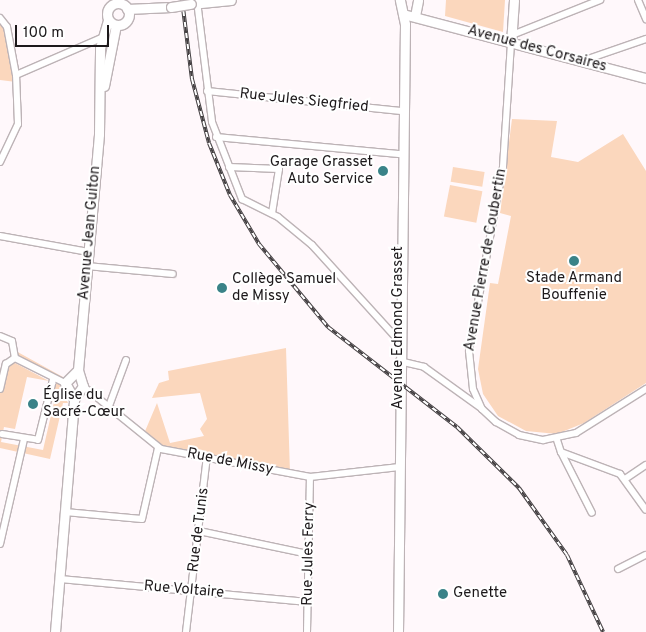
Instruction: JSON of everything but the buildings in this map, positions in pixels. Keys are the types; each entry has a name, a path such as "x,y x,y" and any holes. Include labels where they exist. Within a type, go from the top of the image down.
{"main road":[{"path":"117,22 171,7 231,0"},
{"name":"Avenue Edmond Grasset","path":"398,632 400,154 401,111 412,13 400,0"},
{"path":"512,39 514,0"},
{"path":"116,4 151,11"},
{"path":"116,4 117,22"},
{"path":"116,4 117,22"},
{"name":"Avenue des Corsaires","path":"412,13 512,39 582,62 646,78"},
{"name":"Avenue Jean Guiton","path":"78,370 101,96 101,38 117,22"},
{"name":"Avenue Jean Guiton","path":"101,96 117,22"},
{"path":"55,632 74,399 83,386 78,370 65,383 74,399"}],"street":[{"path":"512,39 600,0"},
{"path":"638,0 646,19"},
{"path":"195,3 207,90 216,137 245,202 272,213 312,245 399,341"},
{"path":"0,18 8,27 16,75 18,124 0,162"},
{"path":"16,75 101,38"},
{"name":"Avenue Pierre de Coubertin","path":"482,409 472,385 469,351 502,167 512,39"},
{"path":"582,62 602,52 646,39"},
{"path":"602,52 603,67"},
{"name":"Rue Jules Siegfried","path":"207,90 401,111"},
{"path":"216,137 400,154"},
{"path":"229,167 279,169 272,213"},
{"path":"0,236 88,252"},
{"path":"87,266 173,274"},
{"path":"0,336 12,341 15,358 53,380 65,383"},
{"path":"0,389 6,364 15,358"},
{"path":"109,406 126,360"},
{"path":"399,361 424,367 519,435 557,440 583,429 646,389"},
{"path":"2,434 24,439 39,438 53,380"},
{"path":"461,394 472,385"},
{"path":"65,512 142,519 158,448 83,386"},
{"path":"0,544 24,439"},
{"path":"557,440 561,452 592,513"},
{"name":"Rue de Missy","path":"158,448 310,477 398,467"},
{"path":"561,452 625,479 645,510"},
{"name":"Rue de Tunis","path":"186,632 207,457"},
{"path":"625,479 646,465"},
{"name":"Rue Jules Ferry","path":"307,632 310,477"},
{"path":"198,531 308,554"},
{"path":"618,569 646,555"},
{"name":"Rue Voltaire","path":"60,579 308,602"}],"shaded area":[{"path":"446,0 505,0 503,32 445,16"},
{"path":"0,18 7,27 16,82 0,80"},
{"name":"Stade Armand Bouffenie","path":"512,119 557,121 551,157 578,162 623,134 646,171 646,383 584,423 557,434 526,431 498,416 483,394 478,369 490,283 498,284 511,216 500,213"},
{"path":"453,167 485,172 482,187 451,182"},
{"path":"450,185 482,191 476,223 444,216"},
{"path":"286,348 290,473 161,449 143,436 157,403 170,443 204,436 200,429 207,419 200,393 152,398 159,383 169,380 168,371"},
{"path":"14,350 63,377 61,388 68,403 63,403 50,459 0,448 0,389 6,364 15,363 49,381 27,377 15,429 4,427 1,442 43,450 54,402 48,401 53,380 15,358"}],"railway":[{"path":"182,0 192,79 209,143 230,195 259,244 328,327 457,427 519,488 567,555 603,632"}],"place":[{"name":"Garage Grasset Auto Service","path":"383,171"},
{"name":"Stade Armand Bouffenie","path":"574,261"},
{"name":"Collège Samuel de Missy","path":"222,288"},
{"name":"Église du Sacré-Cœur","path":"33,404"},
{"name":"Genette","path":"443,594"}]}
